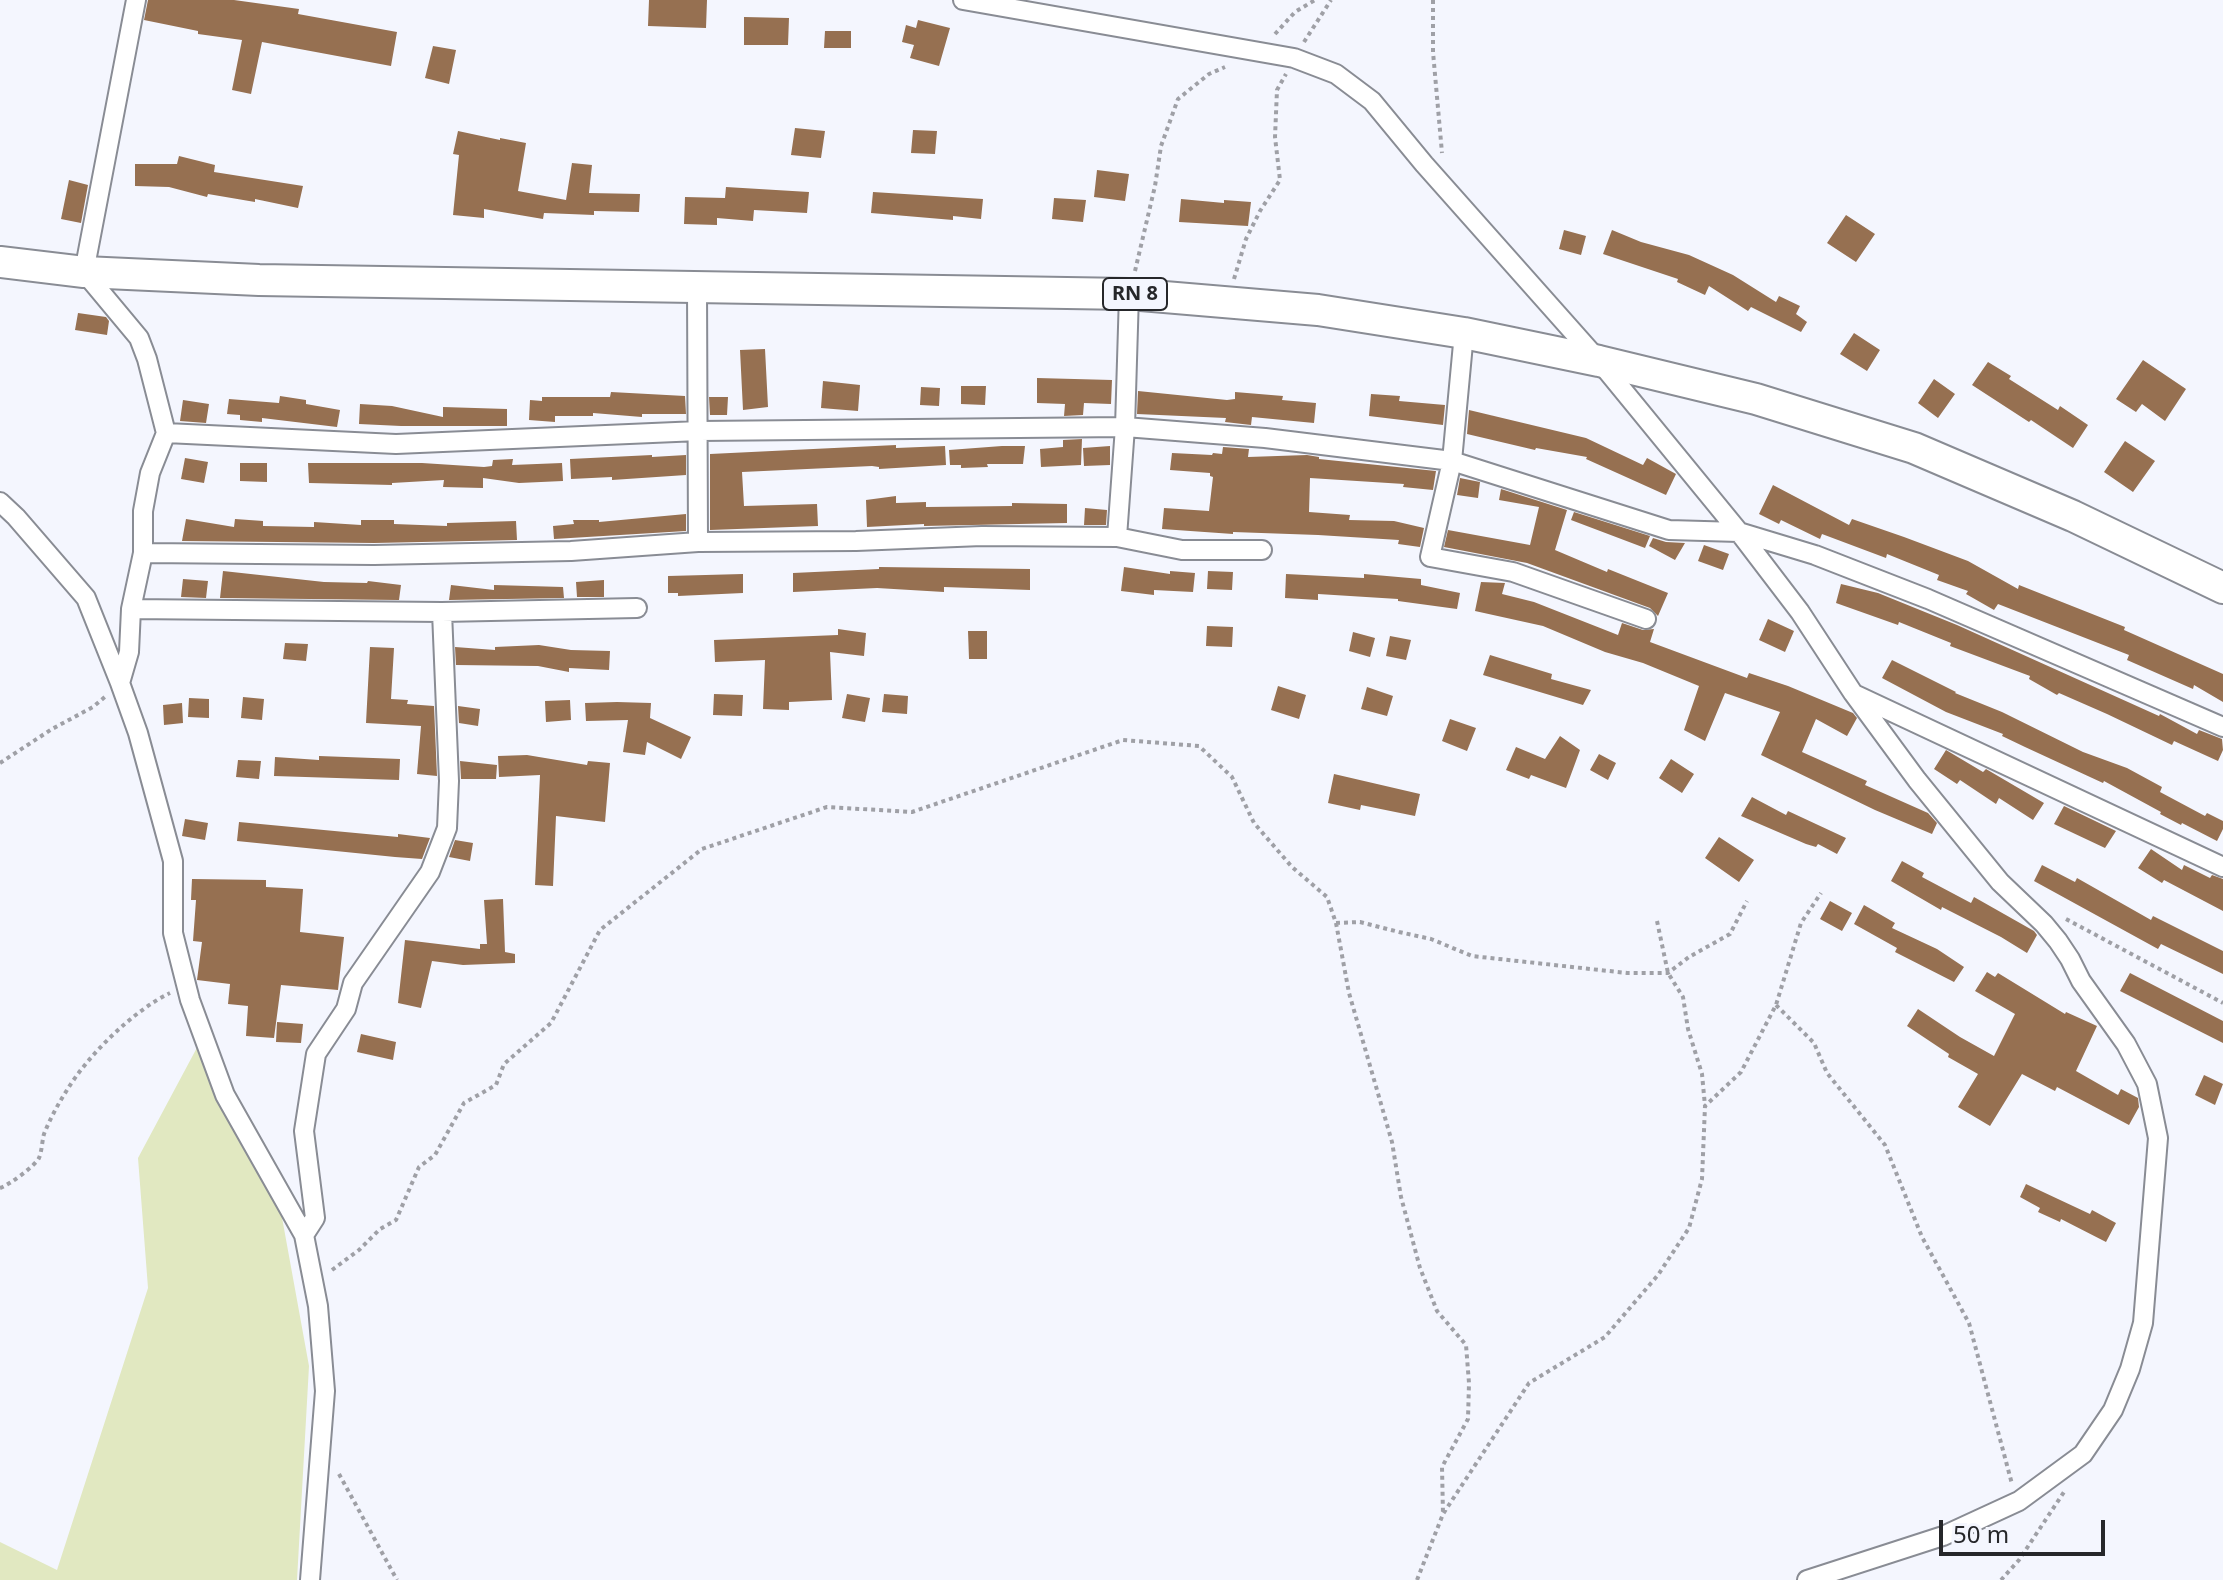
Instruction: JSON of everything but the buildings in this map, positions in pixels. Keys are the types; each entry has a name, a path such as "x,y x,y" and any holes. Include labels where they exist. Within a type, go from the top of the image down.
{"main road":[{"name":"RN 8","path":"0,262 84,272 259,280 1129,294 1318,310 1464,333 1599,361 1756,399 1914,448 2073,516 2223,588"}],"street":[{"path":"120,683 129,652 131,609 143,553 143,511 150,473 166,433 139,338 84,272 136,0"},
{"path":"963,0 1294,58 1336,74 1372,101 1599,361 1739,532 1800,612 1853,693 1917,780 2000,882 2058,941 2081,981 2126,1044 2147,1084 2158,1138 2143,1323 2130,1369 2113,1410 2083,1454 2019,1501 1943,1536 1807,1580"},
{"path":"697,287 698,542"},
{"path":"1117,537 1125,427 1129,294"},
{"path":"1464,333 1452,461 1430,557 1513,572 1646,619"},
{"path":"166,433 396,444 699,431 1125,427 1265,438 1452,461 1669,530 1739,532 1815,555 1928,599 2223,727"},
{"path":"0,502 86,598 138,733 173,861 173,933 190,1000 225,1095 304,1235 313,1282 325,1391 310,1580"},
{"path":"143,553 374,555 571,551 698,542 982,536 1117,537 1182,550 1262,550"},
{"path":"131,609 442,612 637,608"},
{"path":"304,1235 315,1218 304,1131 316,1054 346,1009 353,983 430,872 447,828 449,781 442,612"},
{"path":"1853,693 2223,867"}],"path":[{"path":"1129,294 1161,146 1178,99 1209,74 1260,52 1295,12 1315,0"},
{"path":"1227,302 1246,239 1280,180 1275,137 1277,90 1331,0"},
{"path":"1433,0 1433,52 1445,187"},
{"path":"0,763 93,707 120,683"},
{"path":"313,1282 339,1266 380,1229 396,1220 419,1167 435,1155 464,1103 496,1085 504,1064 551,1023 600,930 702,849 827,807 912,812 1123,740 1199,746 1232,777 1254,823 1292,867 1327,897 1336,923 1349,993 1392,1142 1401,1197 1420,1268 1437,1311 1466,1345 1468,1419 1442,1467 1443,1514"},
{"path":"1705,1106 1741,1072 1776,1005 1801,923 1821,893"},
{"path":"1336,923 1360,922 1431,939 1472,956 1627,973 1668,973 1730,934 1747,901"},
{"path":"2053,912 2223,1003"},
{"path":"1417,1580 1443,1514 1529,1383 1605,1337 1658,1275 1689,1228 1702,1179 1705,1106 1702,1074 1688,1029 1683,997 1668,973 1657,921"},
{"path":"0,1188 39,1159 47,1127 68,1087 135,1015 175,990 181,967"},
{"path":"1776,1005 1814,1043 1827,1073 1885,1145 1922,1237 1969,1323 2008,1472 2019,1501"},
{"path":"321,1450 347,1484 397,1580"},
{"path":"2001,1580 2019,1560 2062,1497 2083,1454"}],"green space":[{"path":"200,1042 279,1201 309,1366 297,1580 0,1580 0,1542 57,1570 148,1288 138,1158"}]}
